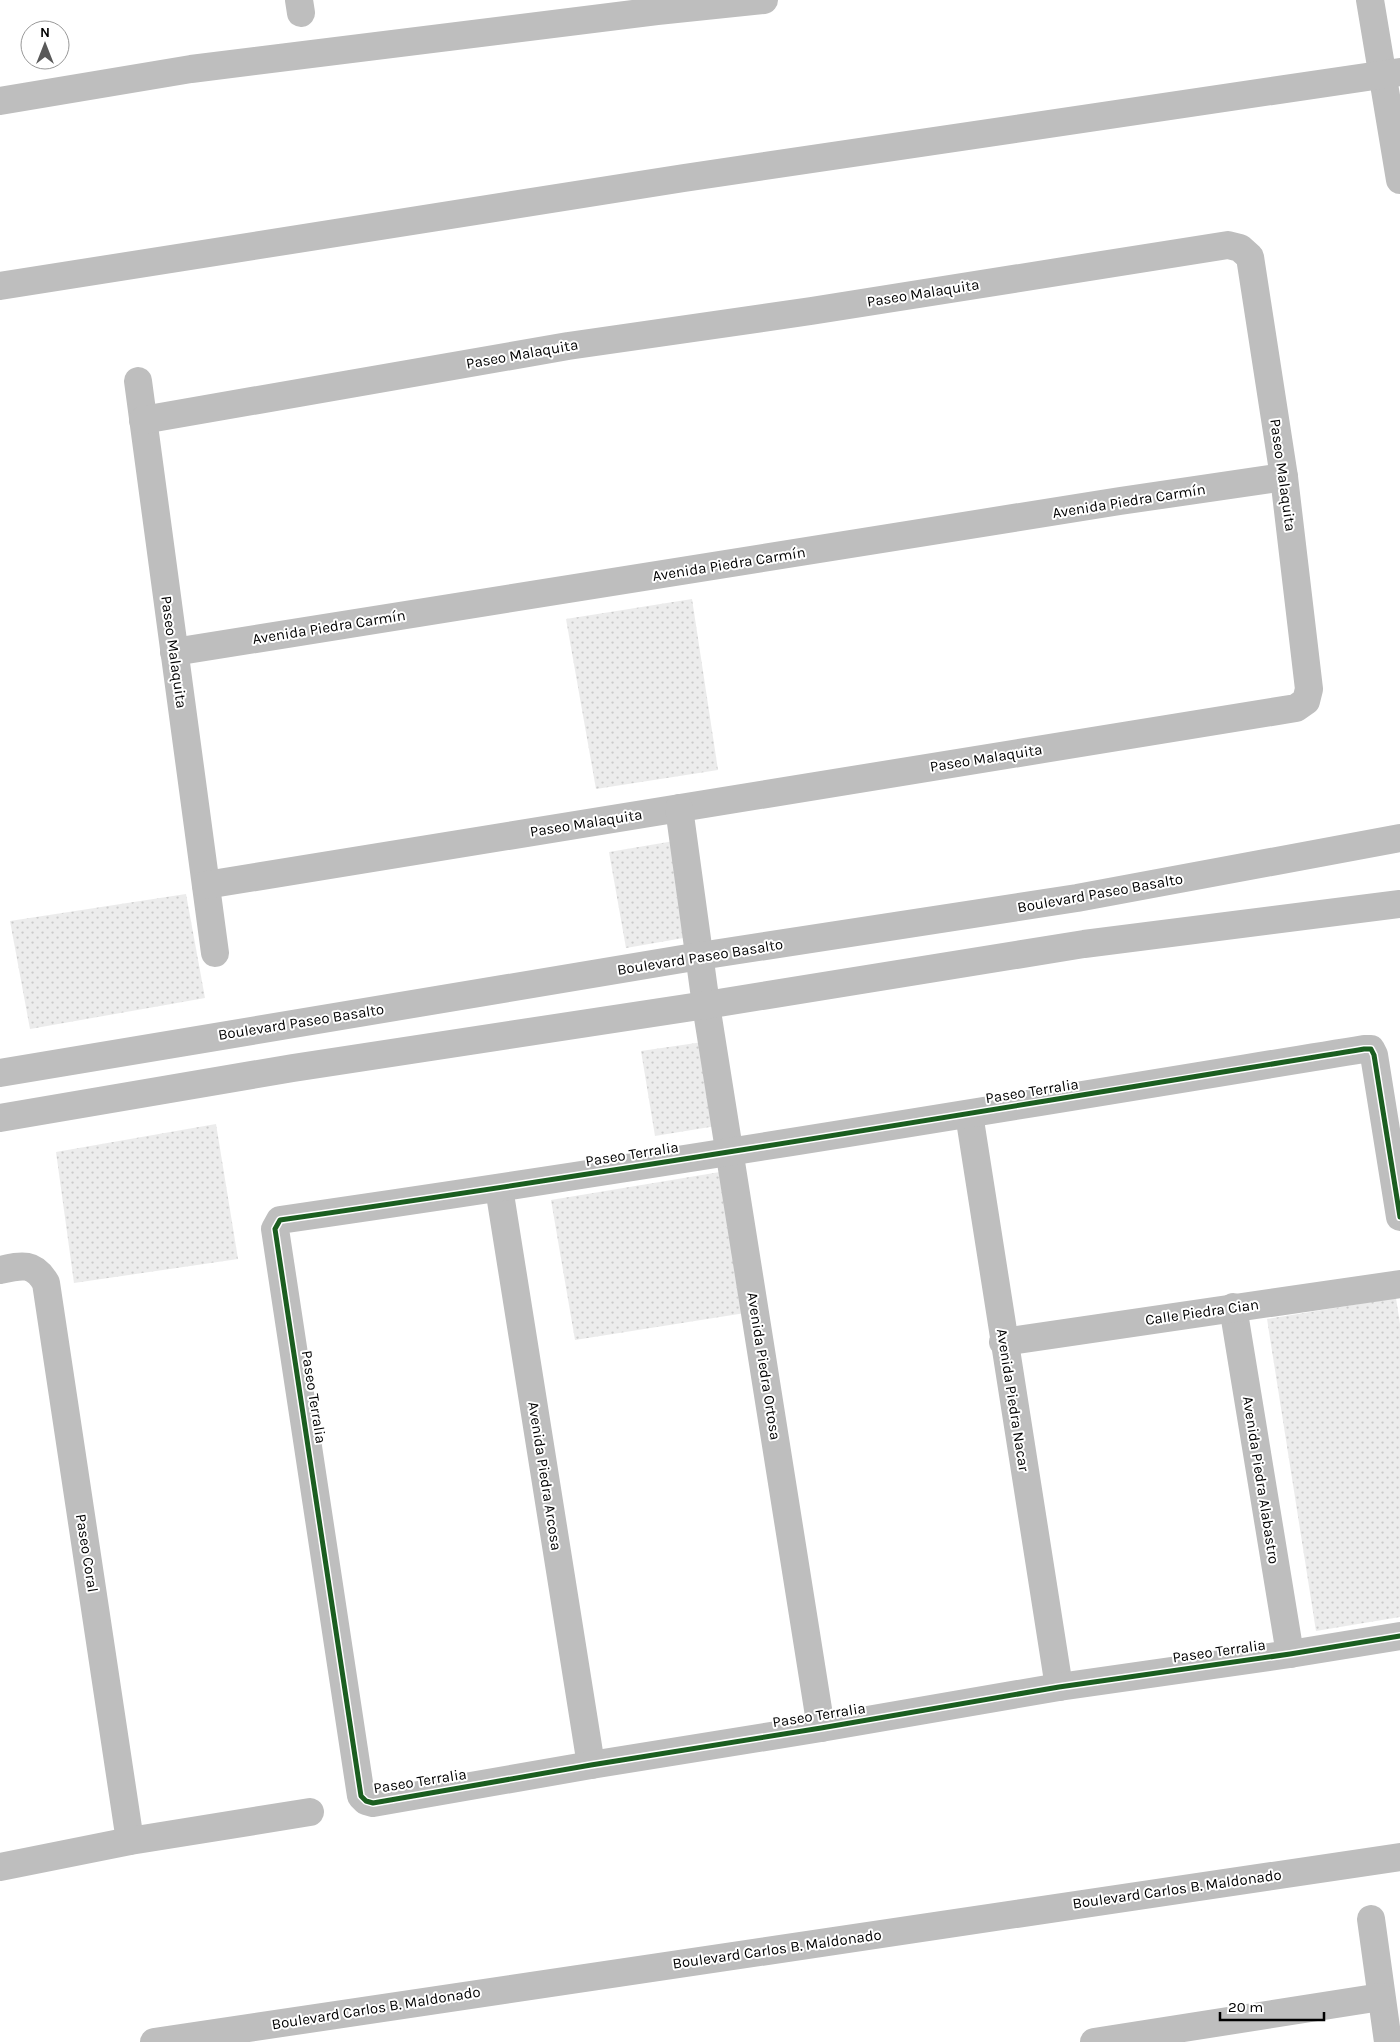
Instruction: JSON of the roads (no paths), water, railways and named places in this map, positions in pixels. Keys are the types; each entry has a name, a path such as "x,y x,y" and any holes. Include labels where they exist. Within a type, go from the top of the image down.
{"street":[{"path":"0,101 191,69 647,12 764,0"},
{"path":"1370,0 1392,74 1400,180"},
{"path":"0,286 703,175 1392,74"},
{"name":"Paseo Malaquita","path":"143,420 568,346 811,311 1228,245 1240,248 1250,257 1284,477 1309,689 1306,701 1296,708 206,885"},
{"name":"Paseo Malaquita","path":"138,381 215,953"},
{"name":"Avenida Piedra Carmín","path":"174,652 1101,504 1284,477"},
{"name":"Avenida Piedra Ortosa","path":"679,808 706,1005 821,1728"},
{"name":"Boulevard Paseo Basalto","path":"0,1073 700,956 1077,898 1400,838"},
{"path":"0,1118 293,1068 706,1005 1084,944 1400,904"},
{"name":"Paseo Terralia","path":"1400,1217 1374,1055 1370,1049 1364,1048 969,1114 499,1188 280,1220 276,1224 362,1796 366,1801 373,1803 1059,1687 1290,1654 1400,1636"},
{"name":"Avenida Piedra Nacar","path":"969,1114 1059,1687"},
{"name":"Avenida Piedra Arcosa","path":"499,1188 591,1765"},
{"name":"Paseo Coral","path":"0,1270 18,1266 35,1268 46,1283 130,1841"},
{"name":"Calle Piedra Cian","path":"1004,1342 1400,1284"},
{"name":"Avenida Piedra Alabastro","path":"1233,1307 1290,1654"},
{"path":"0,1867 130,1841 310,1812"},
{"name":"Boulevard Carlos B. Maldonado","path":"154,2042 1400,1857"},
{"path":"1371,1919 1388,2042"},
{"path":"1094,2042 1381,1997"}]}
